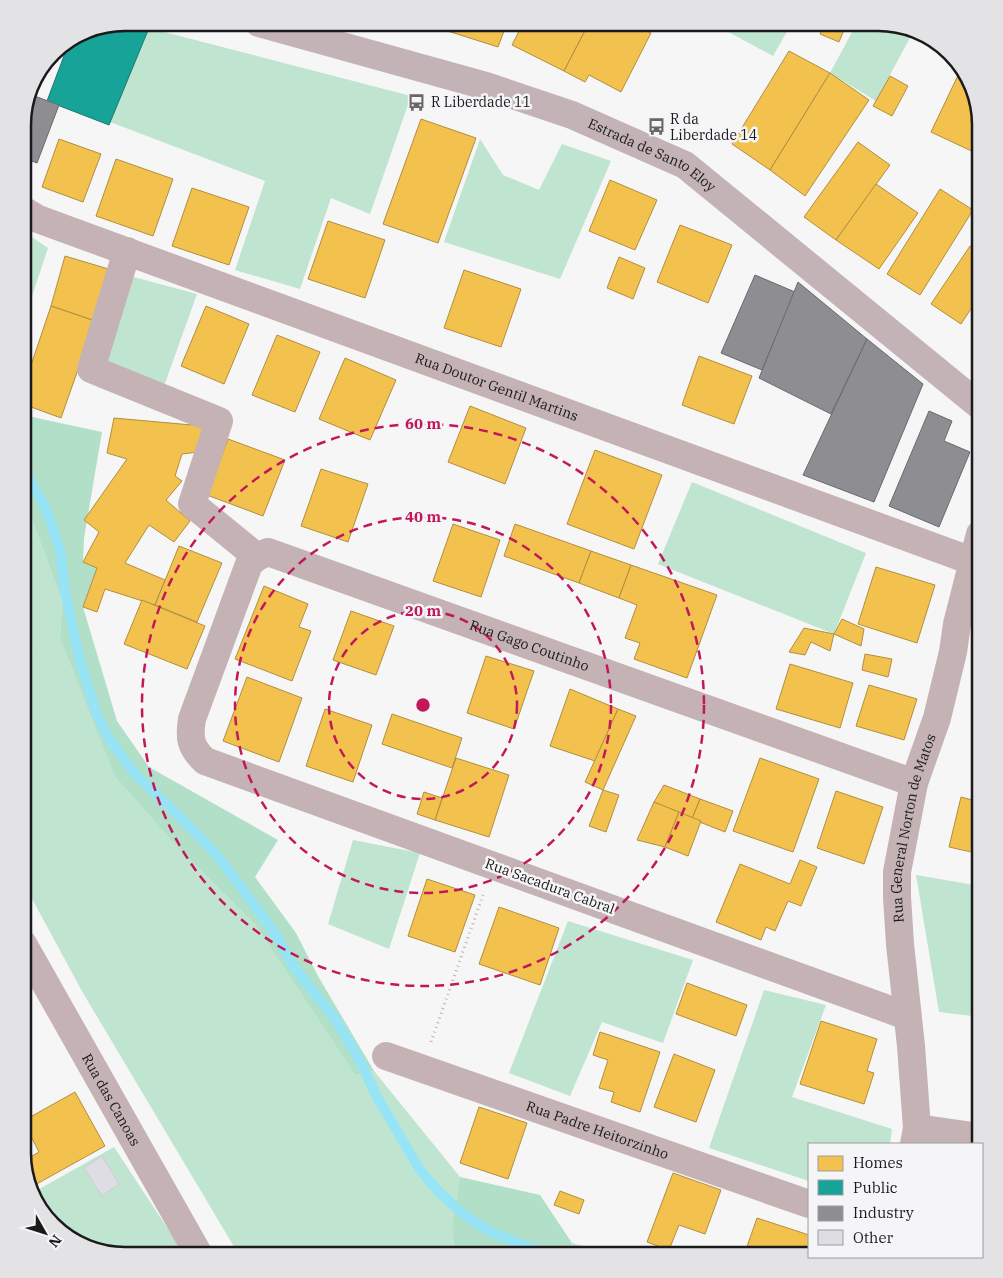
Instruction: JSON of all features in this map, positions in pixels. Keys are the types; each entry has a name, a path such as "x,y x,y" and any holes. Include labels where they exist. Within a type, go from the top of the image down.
{"main road":[{"name":"Estrada de Santo Eloy","path":"292,31 486,86 572,115 685,165 972,399"}],"street":[{"name":"Rua Doutor Gentil Martins","path":"31,215 38,219 972,561"},
{"path":"126,251 91,369 219,421 192,504 257,556"},
{"name":"Rua Gago Coutinho","path":"257,556 268,552 914,783"},
{"name":"Rua Sacadura Cabral","path":"257,556 249,564 192,719 190,732 195,752 205,761 907,1016"},
{"name":"Rua General Norton de Matos","path":"915,1136 897,881 914,783 937,718 972,561"},
{"name":"Rua das Canoas","path":"31,960 193,1247"},
{"name":"Rua Padre Heitorzinho","path":"386,1056 808,1204"},
{"path":"915,1136 972,1137"}],"path":[{"path":"422,1068 494,866"}],"green space":[{"path":"148,31 161,31 411,96 370,214 331,198 300,289 235,270 265,181 110,122"},
{"path":"727,31 787,31 773,56"},
{"path":"853,31 884,31 910,37 876,101 830,73"},
{"path":"480,139 503,175 539,190 562,144 611,161 560,279 444,242"},
{"path":"31,236 48,248 31,299"},
{"path":"130,276 197,294 164,386 103,363"},
{"path":"31,417 102,432 84,538 83,562 97,568 83,607 117,721 149,767 278,840 255,877 296,933 318,976 374,1071 355,1075 256,926 186,856 115,776 60,637 62,601 31,517"},
{"path":"692,482 866,553 834,634 658,564"},
{"path":"31,517 62,601 60,637 186,856 256,926 355,1075 374,1071 460,1177 452,1226 454,1247 234,1247 83,993 31,897 31,653 33,650 31,648"},
{"path":"353,840 420,853 389,949 328,924"},
{"path":"916,875 972,885 972,1016 939,1012"},
{"path":"568,921 693,960 663,1043 602,1022 570,1096 509,1073"},
{"path":"764,990 826,1005 792,1097 892,1129 890,1143 808,1143 808,1181 709,1148"},
{"path":"114,1147 180,1247 125,1247 101,1244 89,1240 70,1229 70,1208 49,1208 39,1189"},
{"path":"460,1177 540,1195 572,1243 570,1247 454,1247 452,1226"},
{"path":"572,1243 586,1247 570,1247"}],"building: Homes":[{"path":"455,31 504,31 498,47 454,33"},
{"path":"519,31 585,31 564,71 512,45"},
{"path":"585,31 647,31 651,33 621,92 589,75 585,82 564,71"},
{"path":"821,31 844,31 839,42 820,34"},
{"path":"789,51 830,73 770,170 732,144"},
{"path":"830,73 869,100 805,196 770,170"},
{"path":"890,76 908,86 892,116 873,106"},
{"path":"958,76 969,101 972,125 972,151 931,132"},
{"path":"421,119 476,138 438,243 383,224"},
{"path":"59,139 101,154 83,202 42,187"},
{"path":"858,142 890,165 836,240 804,217"},
{"path":"116,159 173,179 153,236 96,216"},
{"path":"610,180 657,200 635,250 589,231"},
{"path":"876,184 918,213 879,269 836,240"},
{"path":"192,188 249,207 229,265 172,246"},
{"path":"940,189 972,209 920,295 887,274"},
{"path":"328,221 385,240 365,298 308,279"},
{"path":"680,225 732,245 708,303 657,282"},
{"path":"970,246 972,247 972,307 961,324 931,304"},
{"path":"65,256 115,271 95,321 51,306"},
{"path":"619,257 645,268 633,299 607,288"},
{"path":"464,270 521,289 501,347 444,328"},
{"path":"51,306 95,321 61,418 31,407 31,365"},
{"path":"206,306 249,324 224,384 181,366"},
{"path":"277,335 320,352 295,412 252,395"},
{"path":"699,356 752,376 734,424 682,405"},
{"path":"345,358 396,380 370,440 319,419"},
{"path":"470,406 526,428 505,484 448,462"},
{"path":"114,418 203,426 199,452 182,454 175,476 182,481 166,500 190,521 174,542 149,525 125,563 165,580 155,605 105,589 97,612 83,607 97,568 83,562 99,532 84,520 127,459 107,453"},
{"path":"228,439 285,460 263,516 207,495"},
{"path":"595,450 662,475 634,549 567,524"},
{"path":"321,469 368,484 348,542 301,526"},
{"path":"453,524 500,540 481,597 433,581"},
{"path":"515,524 591,551 579,583 504,556"},
{"path":"179,546 222,563 197,622 155,605"},
{"path":"591,551 631,565 619,598 579,583"},
{"path":"631,565 717,595 687,678 634,659 640,643 625,638 637,605 619,598"},
{"path":"876,567 935,585 917,643 858,624"},
{"path":"264,586 308,604 299,627 311,631 292,681 235,659"},
{"path":"142,600 205,626 187,669 124,644"},
{"path":"351,611 394,626 376,675 333,660"},
{"path":"842,619 864,629 861,646 834,634"},
{"path":"804,628 834,634 830,651 811,642 805,655 789,652"},
{"path":"865,654 892,659 888,677 862,670"},
{"path":"486,656 534,671 514,729 467,713"},
{"path":"790,664 853,683 840,728 776,709"},
{"path":"247,677 302,698 279,762 223,741"},
{"path":"869,685 917,699 904,740 856,726"},
{"path":"570,689 618,709 595,761 550,746"},
{"path":"325,709 372,725 353,782 306,766"},
{"path":"618,709 636,716 603,790 585,782"},
{"path":"392,714 462,738 452,768 382,744"},
{"path":"456,758 509,775 489,837 435,820"},
{"path":"760,758 819,779 793,852 733,831"},
{"path":"664,785 700,799 692,819 654,802"},
{"path":"603,790 619,795 606,832 589,826"},
{"path":"836,791 883,807 864,864 817,848"},
{"path":"424,792 442,798 435,820 417,814"},
{"path":"961,797 972,800 972,852 949,847"},
{"path":"700,799 733,811 725,832 692,819"},
{"path":"654,802 679,812 665,847 637,840"},
{"path":"679,812 701,821 688,856 665,847"},
{"path":"800,860 817,867 801,906 788,901 775,931 766,927 761,940 716,922 740,864 790,884"},
{"path":"427,879 475,895 455,952 408,936"},
{"path":"499,907 559,928 540,985 479,964"},
{"path":"687,983 747,1005 736,1036 676,1014"},
{"path":"821,1021 877,1039 867,1071 874,1073 864,1104 800,1084"},
{"path":"600,1032 660,1052 640,1112 611,1102 614,1092 599,1088 608,1060 593,1055"},
{"path":"674,1054 715,1070 696,1122 654,1107"},
{"path":"75,1092 105,1146 36,1184 31,1156 39,1152 31,1136 31,1117"},
{"path":"479,1107 527,1123 508,1179 460,1163"},
{"path":"673,1173 721,1190 705,1234 679,1225 670,1247 661,1247 647,1242"},
{"path":"560,1191 584,1200 579,1214 554,1205"},
{"path":"757,1218 808,1235 808,1247 747,1247"}],"building: Public":[{"path":"148,31 109,125 47,101 65,53 78,44 101,34"}],"building: Industry":[{"path":"36,96 59,105 37,163 31,161 31,119"},
{"path":"755,275 795,292 762,370 721,353"},
{"path":"798,282 867,339 831,414 759,378"},
{"path":"867,339 923,384 874,502 803,475"},
{"path":"929,411 952,421 944,441 970,452 939,527 889,506"}],"building: Other":[{"path":"102,1156 119,1184 102,1196 84,1168"}],"waterway":[{"path":"31,482 46,509 60,550 65,591 80,661 96,712 105,732 135,774 215,853 278,938 290,961 336,1020 359,1059 377,1097 420,1170 438,1191 476,1223 493,1233 529,1247"}],"place":[{"name":"R Liberdade 11","path":"417,102"},
{"name":"R da Liberdade 14","path":"656,127"}]}
